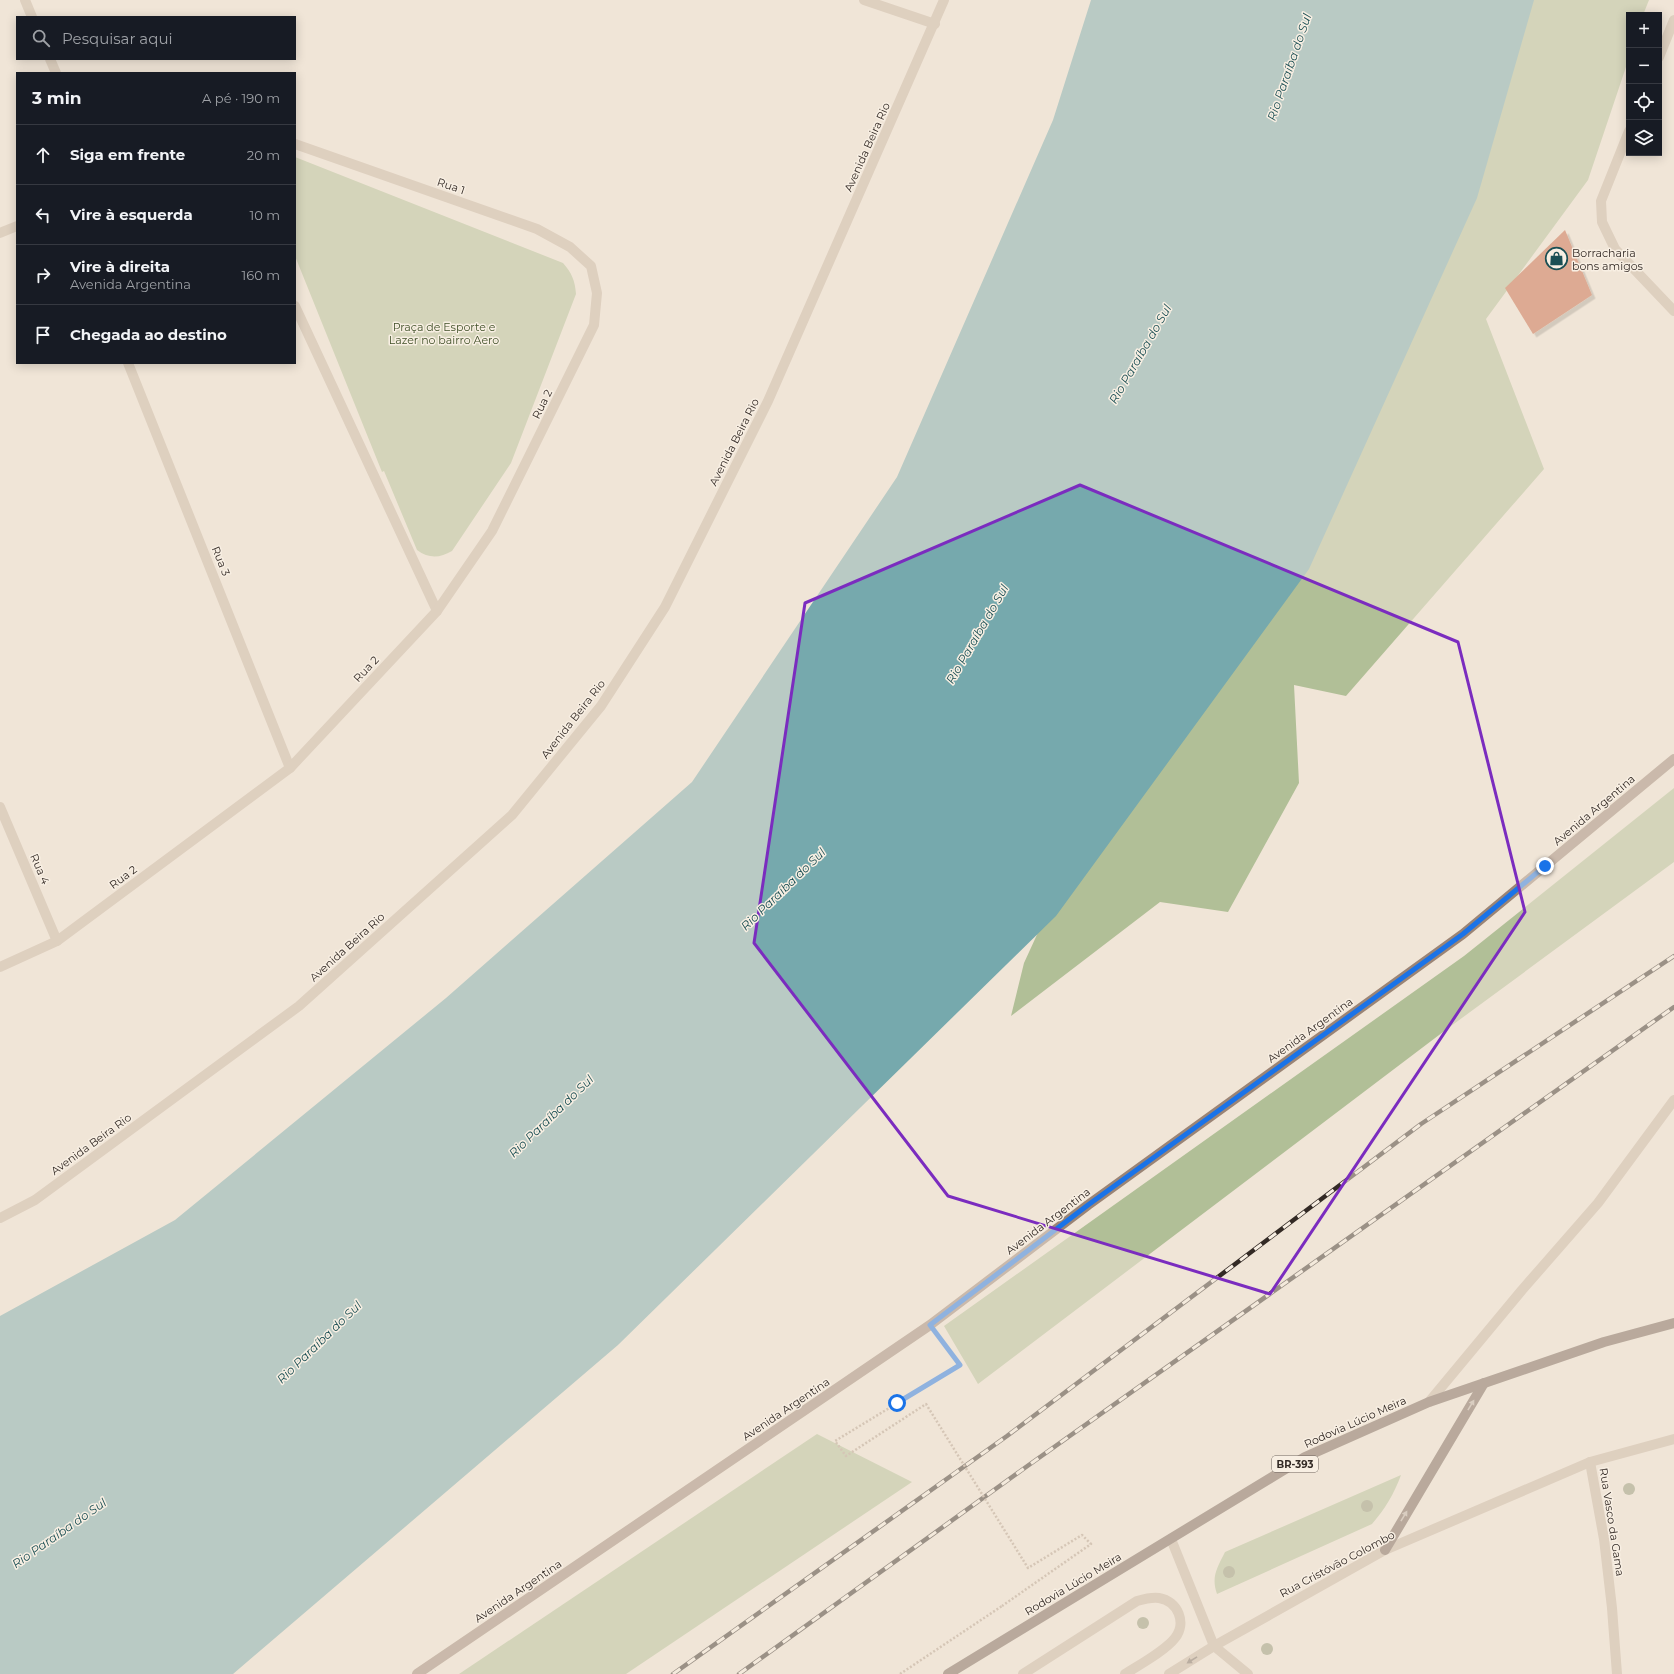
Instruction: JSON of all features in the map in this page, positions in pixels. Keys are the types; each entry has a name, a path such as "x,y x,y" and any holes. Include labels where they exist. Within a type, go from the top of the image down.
{"main road":[{"name":"Rodovia Lúcio Meira","path":"948,1674 1306,1457 1429,1402 1604,1342 1674,1323"},
{"path":"1384,1550 1484,1383"}],"street":[{"path":"25,0 32,16"},
{"path":"864,0 935,24"},
{"name":"Avenida Beira Rio","path":"0,1218 35,1200 299,1006 512,815 601,706 665,607 768,401 935,24 944,0"},
{"path":"1662,50 1674,20"},
{"path":"50,60 56,72"},
{"path":"1626,138 1601,201 1602,222 1615,249 1674,311"},
{"name":"Rua 1","path":"296,144 537,229 570,247 591,266"},
{"path":"0,233 16,226"},
{"name":"Rua 2","path":"0,966 57,941 290,768 437,611 492,531 594,325 597,292 591,266"},
{"path":"296,308 437,611"},
{"name":"Rua 3","path":"128,364 290,768"},
{"name":"Avenida Argentina","path":"417,1674 930,1325 1088,1205 1463,934 1674,759"},
{"name":"Rua 4","path":"0,807 57,941"},
{"path":"1429,1402 1522,1290 1598,1203 1674,1100"},
{"name":"Rua Vasco da Gama","path":"1617,1674 1612,1608 1604,1539 1590,1462 1674,1439"},
{"name":"Rua Cristóvão Colombo","path":"1169,1674 1214,1646 1384,1550 1590,1462"},
{"path":"1171,1539 1214,1646 1248,1674"},
{"path":"1023,1674 1138,1601 1149,1598 1160,1598 1170,1602 1178,1609 1181,1620 1180,1629 1176,1638 1125,1674"}],"path":[{"path":"900,1674 1091,1544 1082,1535 1028,1568 926,1404 846,1456 835,1441 960,1365 930,1325"}],"highlighted area":[{"path":"1080,485 1458,642 1525,912 1270,1294 948,1196 754,943 805,603"}],"green space":[{"path":"1465,0 1649,0 1644,12 1626,12 1626,67 1588,180 1486,319 1544,469 1346,696 1294,685 1299,783 1228,912 1160,902 1011,1016 1024,963"},
{"name":"Praça de Esporte e Lazer no bairro Aero","path":"296,157 563,263 569,270 575,285 576,294 511,463 452,551 439,556 430,556 417,550 384,471 382,472 296,258"},
{"path":"1674,788 1674,862 1447,1029 978,1384 944,1326 1464,956"},
{"path":"817,1434 912,1482 626,1674 459,1674"},
{"path":"1401,1475 1389,1501 1372,1524 1217,1594 1215,1588 1215,1577 1217,1568 1225,1552"}],"water":[{"name":"Rio Paraíba do Sul","path":"1091,0 1534,0 1477,198 1309,569 1056,916 618,1345 233,1674 0,1674 0,1316 175,1220 446,998 692,782 897,477 1053,120"}],"building":[{"name":"Borracharia bons amigos","path":"1565,230 1592,295 1533,334 1505,288"}],"railway":[{"path":"673,1674 1007,1436 1421,1124 1674,956"},
{"path":"739,1674 1026,1467 1674,1007"}],"place":[{"name":"Borracharia bons amigos","path":"1556,259"}],"route":[{"path":"897,1403 960,1365 930,1325 1088,1205 1463,934 1545,866"}]}
